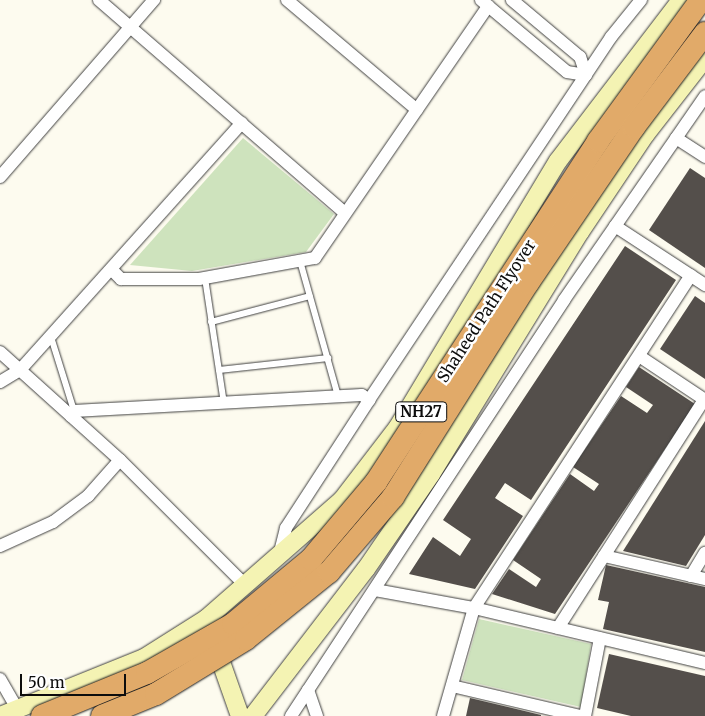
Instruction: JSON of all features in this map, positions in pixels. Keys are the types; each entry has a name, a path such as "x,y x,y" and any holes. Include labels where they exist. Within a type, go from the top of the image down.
{"highway":[{"name":"Shaheed Path Flyover","path":"42,716 147,673 233,624 311,559 376,482 598,140 701,0"},
{"name":"Shaheed Path Flyover","path":"102,716 156,694 246,639 329,572 393,497 528,283 634,127 705,34"}],"street":[{"path":"99,0 345,213"},
{"path":"0,177 154,0"},
{"path":"287,0 417,110"},
{"path":"512,0 580,58 586,75"},
{"path":"279,556 286,528 369,400 586,75 641,0"},
{"name":"Shaheed Path Flyover","path":"0,716 87,683 144,658 206,619 246,586 342,500 398,427 558,162 681,0"},
{"path":"112,270 121,279 205,278 315,258 417,110 484,3 567,72 586,75"},
{"path":"253,716 366,569 474,405 591,216 645,135 705,58"},
{"path":"291,716 615,226 705,96"},
{"path":"0,382 20,370 242,124"},
{"path":"676,138 705,157"},
{"path":"615,226 705,285"},
{"path":"443,716 474,608 691,276"},
{"path":"0,352 72,414 246,586"},
{"path":"558,628 705,400 639,356"},
{"path":"72,414 362,395 369,400"},
{"path":"0,546 53,522 88,496 120,460"},
{"path":"691,576 705,553"},
{"path":"604,556 705,579"},
{"path":"375,590 474,608 705,663"},
{"path":"206,619 240,716"},
{"path":"586,716 600,638"},
{"path":"0,679 17,709"},
{"path":"87,683 96,716"},
{"path":"452,686 580,716"},
{"path":"308,690 317,716"}],"lane":[{"path":"300,260 339,397"},
{"path":"205,278 224,403"},
{"path":"211,322 310,296"},
{"path":"51,336 72,414"},
{"path":"219,370 328,358"}],"green space":[{"path":"243,138 334,214 306,252 192,271 130,265"},
{"path":"479,619 591,644 581,707 462,680"}],"building":[{"path":"690,168 705,178 705,268 649,230"},
{"path":"625,246 676,280 531,500 505,483 495,498 523,516 475,589 409,574 433,537 460,556 471,539 443,520"},
{"path":"695,296 705,303 705,379 660,349"},
{"path":"639,367 695,404 555,614 492,594 509,569 536,587 541,579 513,560 570,474 594,491 599,484 573,467 621,396 647,413 653,405 626,387"},
{"path":"705,421 705,535 686,566 623,551"},
{"path":"606,565 705,587 705,652 603,629 609,602 598,600"},
{"path":"609,654 705,676 705,716 631,716 597,708"},
{"path":"470,698 541,715 541,716 466,716"}]}
